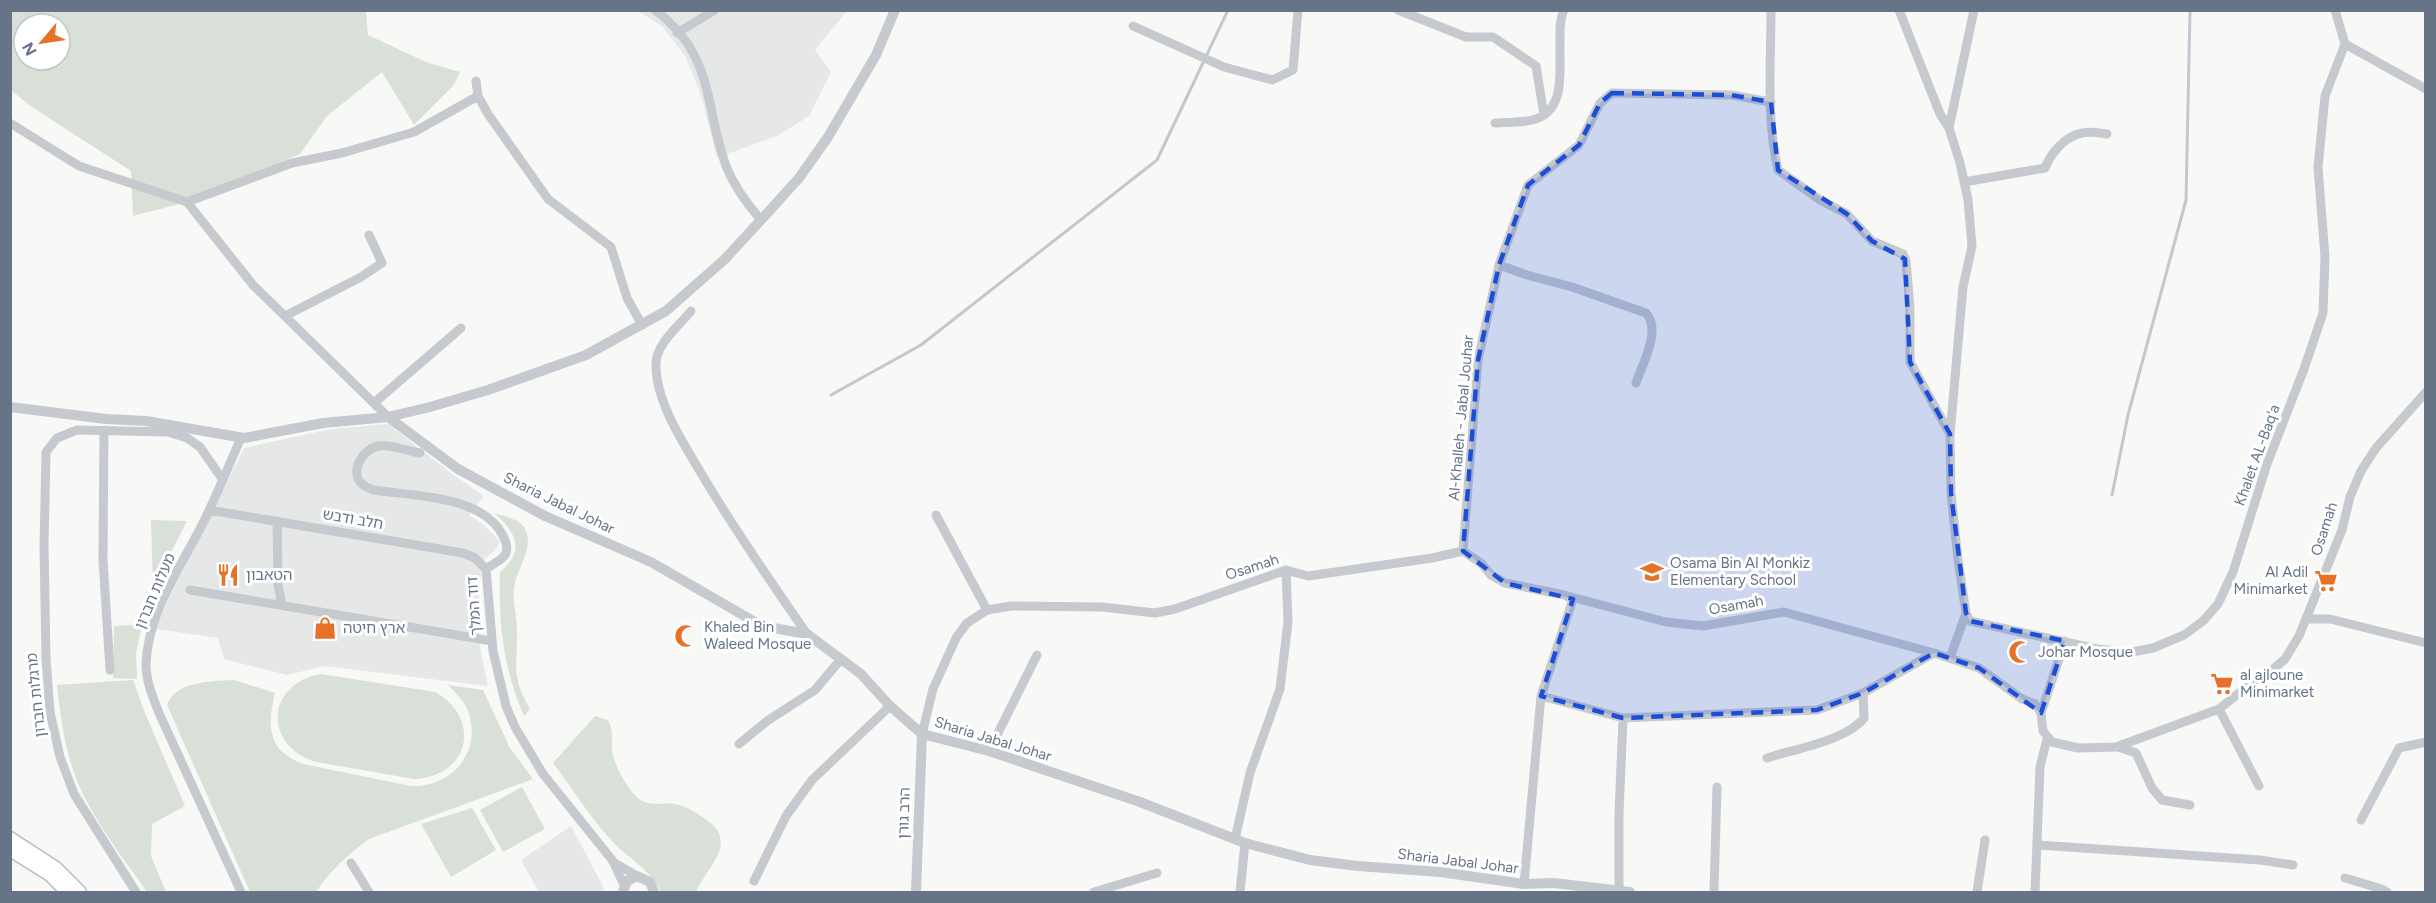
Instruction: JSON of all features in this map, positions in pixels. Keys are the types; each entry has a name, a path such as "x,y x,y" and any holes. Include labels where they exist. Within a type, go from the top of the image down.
{"main road":[{"path":"10,838 56,868 80,892"},
{"path":"10,850 42,869 67,892"}],"street":[{"path":"654,10 677,33 704,75 727,167 744,200 761,220"},
{"path":"677,33 715,10"},
{"path":"10,407 146,422 241,438 323,423 388,417 488,390 586,355 666,311 725,258 799,178 828,137 871,64 895,10"},
{"path":"1133,26 1224,67 1272,80 1293,70 1298,10"},
{"path":"1398,10 1466,37 1493,37 1536,66 1544,115"},
{"path":"1495,123 1526,121 1544,115 1553,106 1558,95 1561,21 1564,10"},
{"path":"1771,10 1773,151 1778,170 1820,200 1847,214 1872,241 1899,251 1904,256 1910,308 1910,362 1950,434"},
{"path":"1899,10 1940,114 1949,128 1971,218 1972,246 1963,287 1950,434 1951,493 1966,614 1950,658"},
{"path":"1949,128 1974,10"},
{"path":"2335,10 2345,44 2426,89"},
{"name":"Khalet AL-Baq'a","path":"1966,614 1970,621 2120,652 2143,651 2164,645 2184,635 2202,621 2217,604 2229,584 2267,464 2323,313 2325,257 2318,167 2325,96 2345,44"},
{"path":"476,81 478,96 488,114 548,200 611,247 627,298 642,326"},
{"name":"Al-Khalleh - Jabal Jouhar","path":"1463,551 1478,360 1499,265 1528,185 1579,145 1600,103 1608,95 1620,92 1731,95 1771,102"},
{"path":"187,202 292,163 342,153 414,132 478,96"},
{"path":"12,126 79,165 187,202 253,285 388,417"},
{"path":"1964,182 2045,168 2050,156 2063,142 2081,133 2107,134"},
{"path":"285,316 361,277 382,263 369,235"},
{"path":"1499,265 1527,275 1572,286 1646,313 1652,322 1653,333 1636,383"},
{"path":"690,311 660,347 656,363 664,405 725,515 807,634"},
{"path":"374,404 461,328"},
{"name":"Osamah","path":"2047,738 2056,744 2078,748 2116,747 2219,709 2285,659 2296,643 2342,530 2350,497 2361,471 2376,448 2426,392"},
{"name":"Sharia Jabal Johar","path":"388,417 458,469 545,516 651,562 762,626 807,634 861,674 890,706 922,734 989,751 1140,802 1240,842 1310,860 1440,872 1554,888 1624,892"},
{"path":"104,430 103,560 110,670"},
{"name":"מרגלות חברון","path":"136,892 84,812 67,778 50,712 44,545 46,452 57,438 69,431 144,430 178,434 200,447 223,480"},
{"name":"מעלות חברון","path":"241,438 209,510 161,605 151,633 146,666 159,713 241,892"},
{"name":"דוד המלך","path":"420,453 379,446 363,455 359,463 358,479 364,486 373,490 452,502 477,510 498,527 508,545 504,557 486,569 492,641 500,685 515,727 543,774 613,861 623,889"},
{"name":"חלב ודבש","path":"209,510 463,553 475,558 486,569"},
{"path":"922,734 933,689 956,638 967,623 987,609 936,515"},
{"path":"277,521 278,585 282,605"},
{"name":"Osamah","path":"987,609 1011,606 1090,607 1144,613 1165,612 1286,570 1308,576 1432,558 1463,551 1504,583 1560,594 1666,622 1690,626 1721,624 1784,612 1934,653 1979,668 2022,699 2035,704 2041,713"},
{"path":"1240,892 1240,842 1250,773 1280,689 1288,622 1286,570"},
{"path":"190,590 492,641"},
{"path":"1524,884 1541,696 1573,598 1560,594"},
{"path":"2306,619 2330,619 2426,643"},
{"path":"2035,892 2040,767 2047,738 2042,727 2041,713 2065,641"},
{"path":"1541,696 1623,718 1817,710 1863,693 1934,653"},
{"path":"989,751 1037,656"},
{"path":"739,744 767,721 814,690 841,659"},
{"path":"1767,758 1843,735 1855,728 1864,718 1863,693"},
{"path":"754,881 786,816 812,780 890,706"},
{"path":"2219,709 2259,786"},
{"path":"1623,718 1618,813 1624,892"},
{"name":"הרב גורן","path":"916,892 922,734"},
{"path":"2361,820 2398,748 2426,742"},
{"path":"2116,747 2136,753 2148,780 2162,800 2190,805"},
{"path":"1714,892 1717,787"},
{"path":"1977,892 1985,840"},
{"path":"2038,845 2260,860 2293,865"},
{"name":"דוד המלך","path":"613,861 637,876"},
{"path":"351,863 369,892"},
{"path":"1094,892 1157,873"},
{"path":"623,889 627,881 637,876 650,882 654,892"},
{"path":"2345,878 2387,892"}],"highlighted area":[{"path":"1612,93 1731,95 1771,102 1778,170 1847,214 1872,241 1905,259 1910,362 1950,434 1951,493 1966,613 1970,621 2065,641 2041,713 1979,668 1934,653 1863,693 1817,710 1623,718 1541,696 1573,599 1505,583 1463,551 1478,360 1499,265 1528,185 1579,145 1600,103"}],"shaded area":[{"path":"10,11 366,11 368,35 426,62 460,72 453,86 414,125 382,72 327,116 300,154 187,202 133,216 131,171 29,105 11,90"},
{"path":"638,11 847,11 815,50 831,72 809,116 779,135 717,158 700,92 685,56 662,26"},
{"path":"388,424 484,496 469,515 500,541 495,551 485,558 479,584 478,623 488,686 324,666 287,675 224,659 218,638 156,629 168,600 244,448 331,429"},
{"path":"494,513 509,517 522,525 528,540 526,554 515,581 514,593 517,624 517,678 530,709 524,716 507,664 500,609 500,572 513,556 515,541 508,527"},
{"path":"151,520 187,521 153,587"},
{"path":"142,624 136,653 137,679 113,678 114,626"},
{"path":"321,674 435,692 450,703 460,717 464,731 463,745 457,758 447,768 433,776 414,779 316,762 298,754 286,742 279,729 278,715 281,702 289,690 303,680"},
{"path":"133,680 185,806 152,824 151,856 166,892 147,892 93,812 74,773 61,714 57,685"},
{"path":"234,680 275,693 271,716 272,736 282,752 291,758 303,764 411,786 426,785 451,774 467,753 471,740 468,711 462,700 448,685 483,690 510,748 533,779 369,839 340,863 316,892 250,892 167,705 171,697 186,687 205,682"},
{"path":"595,716 608,720 615,763 626,784 635,795 647,803 683,806 715,827 720,836 721,845 696,892 661,892 648,873 602,830 553,763"},
{"path":"522,787 545,829 503,852 480,810"},
{"path":"472,808 496,850 451,877 421,824"},
{"path":"571,826 604,892 539,892 521,860"}],"waterway":[{"path":"831,395 921,345 1157,160 1228,10"},
{"path":"2112,495 2128,415 2186,200 2190,10"}],"place":[{"name":"Osama Bin Al Monkiz Elementary School","path":"1652,572"},
{"name":"הטאבון","path":"228,575"},
{"name":"Al Adil Minimarket","path":"2326,581"},
{"name":"ארץ חיטה","path":"325,628"},
{"name":"Khaled Bin Waleed Mosque","path":"686,636"},
{"name":"Johar Mosque","path":"2020,652"},
{"name":"al ajloune Minimarket","path":"2222,684"}]}
